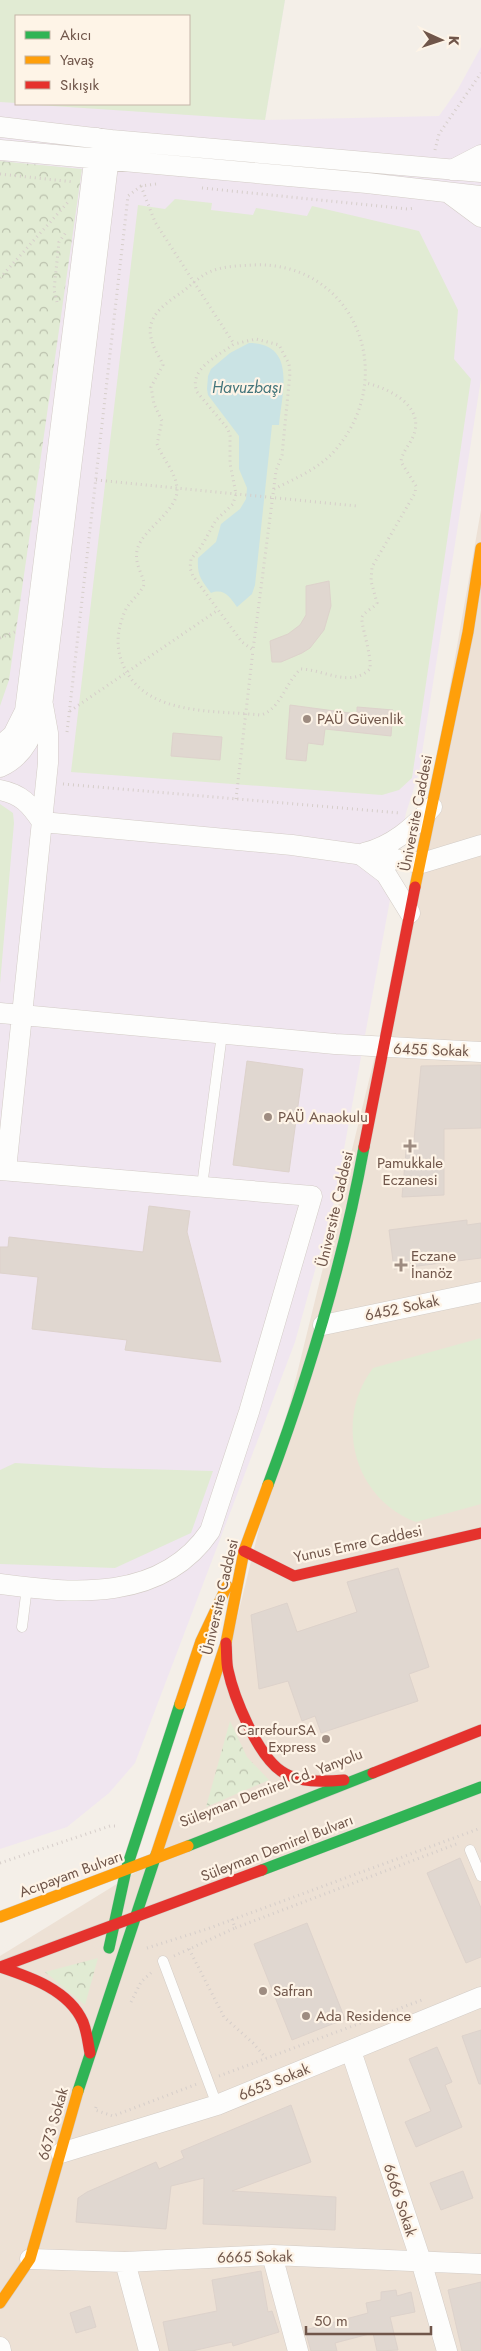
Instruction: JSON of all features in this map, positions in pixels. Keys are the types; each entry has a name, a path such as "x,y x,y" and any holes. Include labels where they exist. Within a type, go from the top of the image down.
{"main road":[{"name":"Üniversite Caddesi","path":"135,1918 153,1860 174,1806 226,1644 244,1551 288,1432 323,1325 354,1195 382,1047 422,862 468,632 481,548"},
{"path":"468,632 481,624"},
{"name":"Yunus Emre Caddesi","path":"244,1551 294,1576 481,1533"},
{"path":"90,2053 112,1926 139,1826 201,1642 244,1551"},
{"path":"226,1644 228,1672 235,1692 254,1734 277,1768 287,1774 310,1781 363,1778"},
{"path":"153,1860 481,1730"},
{"name":"Süleyman Demirel Bulvarı","path":"0,1967 83,1938 481,1787"},
{"name":"Acıpayam Bulvarı","path":"0,1917 153,1860"},
{"name":"6673 Sokak","path":"0,2303 30,2259 90,2053 135,1918"},
{"path":"0,1967 35,1979 59,1994 81,2019 90,2053"}],"street":[{"path":"0,127 104,139 481,172"},
{"path":"0,767 20,753 26,745 31,737 42,706 104,139"},
{"path":"0,150 481,196"},
{"path":"452,170 481,155"},
{"path":"0,746 13,735 25,711 102,160"},
{"path":"449,192 481,218"},
{"path":"0,1584 80,1592 129,1584 154,1576 197,1548 210,1530 249,1412 312,1196 3,1170 42,822 48,733 43,705"},
{"path":"0,790 14,793 30,804 42,822"},
{"path":"359,854 380,848 394,840 415,825 432,807"},
{"path":"42,822 292,845 422,862 481,845"},
{"path":"359,854 386,874 410,913"},
{"name":"6455 Sokak","path":"0,1013 335,1044 481,1052"},
{"name":"6452 Sokak","path":"323,1325 481,1292"},
{"name":"6653 Sokak","path":"61,2153 217,2105 481,1997"},
{"name":"6666 Sokak","path":"351,2051 421,2261 447,2351"},
{"path":"272,2255 298,2351"},
{"name":"6665 Sokak","path":"30,2259 125,2262 272,2255 481,2264"},
{"path":"125,2262 149,2351"},
{"path":"0,2347 1,2351"}],"lane":[{"path":"202,1186 222,1034"},
{"path":"22,1627 26,1587"},
{"path":"468,1845 481,1876"},
{"path":"164,1961 217,2105"}],"path":[{"path":"431,168 439,134 481,73"},
{"path":"0,174 64,180"},
{"path":"66,738 128,196 141,186 164,184"},
{"path":"141,186 155,222 234,344"},
{"path":"194,187 408,209 423,206 429,190"},
{"path":"0,278 76,194"},
{"path":"274,489 311,470 336,449 355,418 366,383 366,353 352,319 340,302 311,279 293,270 275,266 257,265 219,269 207,273 194,282 159,309 152,319 151,340 162,365 151,387 154,404 162,421 157,444 174,475 177,494 173,503 140,541 136,553 136,563 145,580 143,587 126,609 118,634 119,653 127,672 143,692 164,703 176,706 260,715 272,708 289,681 302,669 348,678 364,675 370,669 370,650 362,616 378,603 370,574 415,493 416,486 401,462 404,451 414,434 415,418 407,404 385,388 366,383"},
{"path":"236,799 276,471 282,455 290,373 289,364 279,345 256,339 234,344 201,368 196,376 194,385 197,392 228,429 230,436 230,462 236,494 233,504 216,520 201,548 196,551 191,559 190,568 193,576 242,642 253,650"},
{"path":"96,480 357,506"},
{"path":"69,711 218,610"},
{"path":"0,638 22,629"},
{"path":"62,774 61,784 406,813"},
{"path":"0,1863 110,1826 139,1826"},
{"path":"125,1947 152,1948 481,1828"},
{"path":"128,2008 142,1982 164,1961 189,1949 235,1928 468,1845"},
{"path":"232,1919 235,1928"},
{"path":"189,1949 224,2017 254,2043 266,2058"},
{"path":"212,2079 425,1998"},
{"path":"98,2100 95,2110 113,2116 203,2082"}],"shaded area":[{"path":"0,0 285,0 265,120 439,116 458,89 481,47 481,379 419,772 406,813 335,1198 295,1342 135,1763 109,1793 67,1827 0,1849"},
{"path":"481,510 481,2351 0,2351 0,1956 146,1866 230,1647 410,913"}],"green space":[{"path":"0,0 285,0 265,120 38,105 190,105 190,15 15,15 15,103 0,102"},
{"path":"0,161 82,169 9,680 0,706"},
{"path":"175,199 212,203 211,210 253,215 256,208 307,216 312,206 419,231 458,310 454,359 471,379 412,778 399,790 382,795 71,772 138,205 165,209"},
{"path":"0,804 13,813 14,823 0,984"},
{"path":"481,1338 481,1504 416,1522 395,1511 378,1496 365,1477 356,1456 353,1434 354,1411 361,1389 373,1368"},
{"path":"15,1463 213,1471 191,1533 115,1568 0,1564 0,1470"},
{"path":"230,1721 247,1757 269,1780 206,1807"},
{"path":"98,1958 85,2005 45,1972"}],"water":[{"name":"Havuzbaşı","path":"249,343 264,345 274,351 280,361 283,372 283,385 279,425 272,425 255,585 252,594 237,607 223,593 211,593 200,577 198,558 216,542 221,524 240,509 246,499 247,488 239,469 239,436 208,395 207,389 208,376 211,369 230,353"}],"building":[{"path":"329,581 331,606 324,630 310,648 302,653 281,662 272,662 270,641 288,634 300,625 306,615 306,586"},
{"path":"290,705 357,714 357,707 393,710 391,736 325,729 323,745 308,743 306,761 286,759"},
{"path":"173,733 222,737 220,760 171,756"},
{"name":"PAÜ Anaokulu","path":"247,1061 303,1069 289,1172 233,1165"},
{"path":"481,1065 481,1128 444,1129 444,1195 402,1197 407,1140 414,1140 421,1066"},
{"path":"149,1206 190,1211 187,1232 221,1362 125,1350 127,1340 32,1329 38,1277 0,1273 0,1247 8,1247 9,1237 143,1252"},
{"path":"467,1220 467,1225 481,1223 481,1258 394,1269 389,1230"},
{"path":"398,1568 429,1667 409,1674 418,1701 321,1733 315,1716 302,1721 288,1681 259,1689 251,1615 287,1603 297,1632 357,1612 347,1582"},
{"path":"460,1858 481,1908 481,1957 466,1963 427,1873"},
{"path":"307,1923 345,2019 292,2040 254,1944"},
{"path":"481,2030 481,2084 479,2084 462,2036"},
{"path":"437,2047 452,2082 445,2085 462,2127 416,2147 405,2122 431,2111 409,2059"},
{"path":"291,2105 311,2162 232,2191 336,2197 335,2230 203,2224 204,2178 171,2186 166,2229 76,2222 78,2198 87,2192 156,2162 159,2169 184,2158 181,2151"},
{"path":"463,2171 473,2198 441,2210 430,2183"},
{"path":"261,2271 268,2312 272,2311 279,2332 233,2346 232,2342 192,2351 169,2351 163,2322 217,2311 212,2280"},
{"path":"481,2282 481,2351 462,2351 448,2290"},
{"path":"396,2290 397,2296 411,2292 415,2312 390,2317 398,2350 377,2351 373,2333 335,2343 337,2351 311,2351 305,2330 368,2313 366,2303 381,2300 381,2292"},
{"path":"90,2306 96,2327 76,2333 70,2313"}],"traffic: fast":[{"path":"268,1485 311,1360 335,1276 356,1190 364,1147"},
{"path":"109,1948 126,1870 180,1704"},
{"path":"188,1846 373,1773"},
{"path":"262,1870 481,1787"},
{"path":"78,2091 156,1855"}],"traffic: slow":[{"path":"415,887 468,632 481,548"},
{"path":"156,1855 226,1643 244,1551 268,1485"},
{"path":"180,1704 201,1641 227,1586"},
{"path":"0,1917 188,1846"},
{"path":"0,2303 30,2259 78,2091"}],"traffic: jam":[{"path":"364,1147 415,887"},
{"path":"244,1551 294,1576 481,1533"},
{"path":"226,1643 227,1667 235,1695 255,1739 272,1763 288,1775 303,1780 344,1780"},
{"path":"373,1773 481,1730"},
{"path":"0,1967 262,1870"},
{"path":"0,1967 36,1980 48,1986 68,2001 77,2011 83,2022 90,2053"}],"place":[{"name":"PAÜ Güvenlik","path":"307,719"},
{"name":"PAÜ Anaokulu","path":"268,1117"},
{"name":"Pamukkale Eczanesi","path":"410,1146"},
{"name":"Eczane İnanöz","path":"401,1265"},
{"name":"CarrefourSA Express","path":"326,1739"},
{"name":"Safran","path":"263,1991"},
{"name":"Ada Residence","path":"306,2016"}]}
